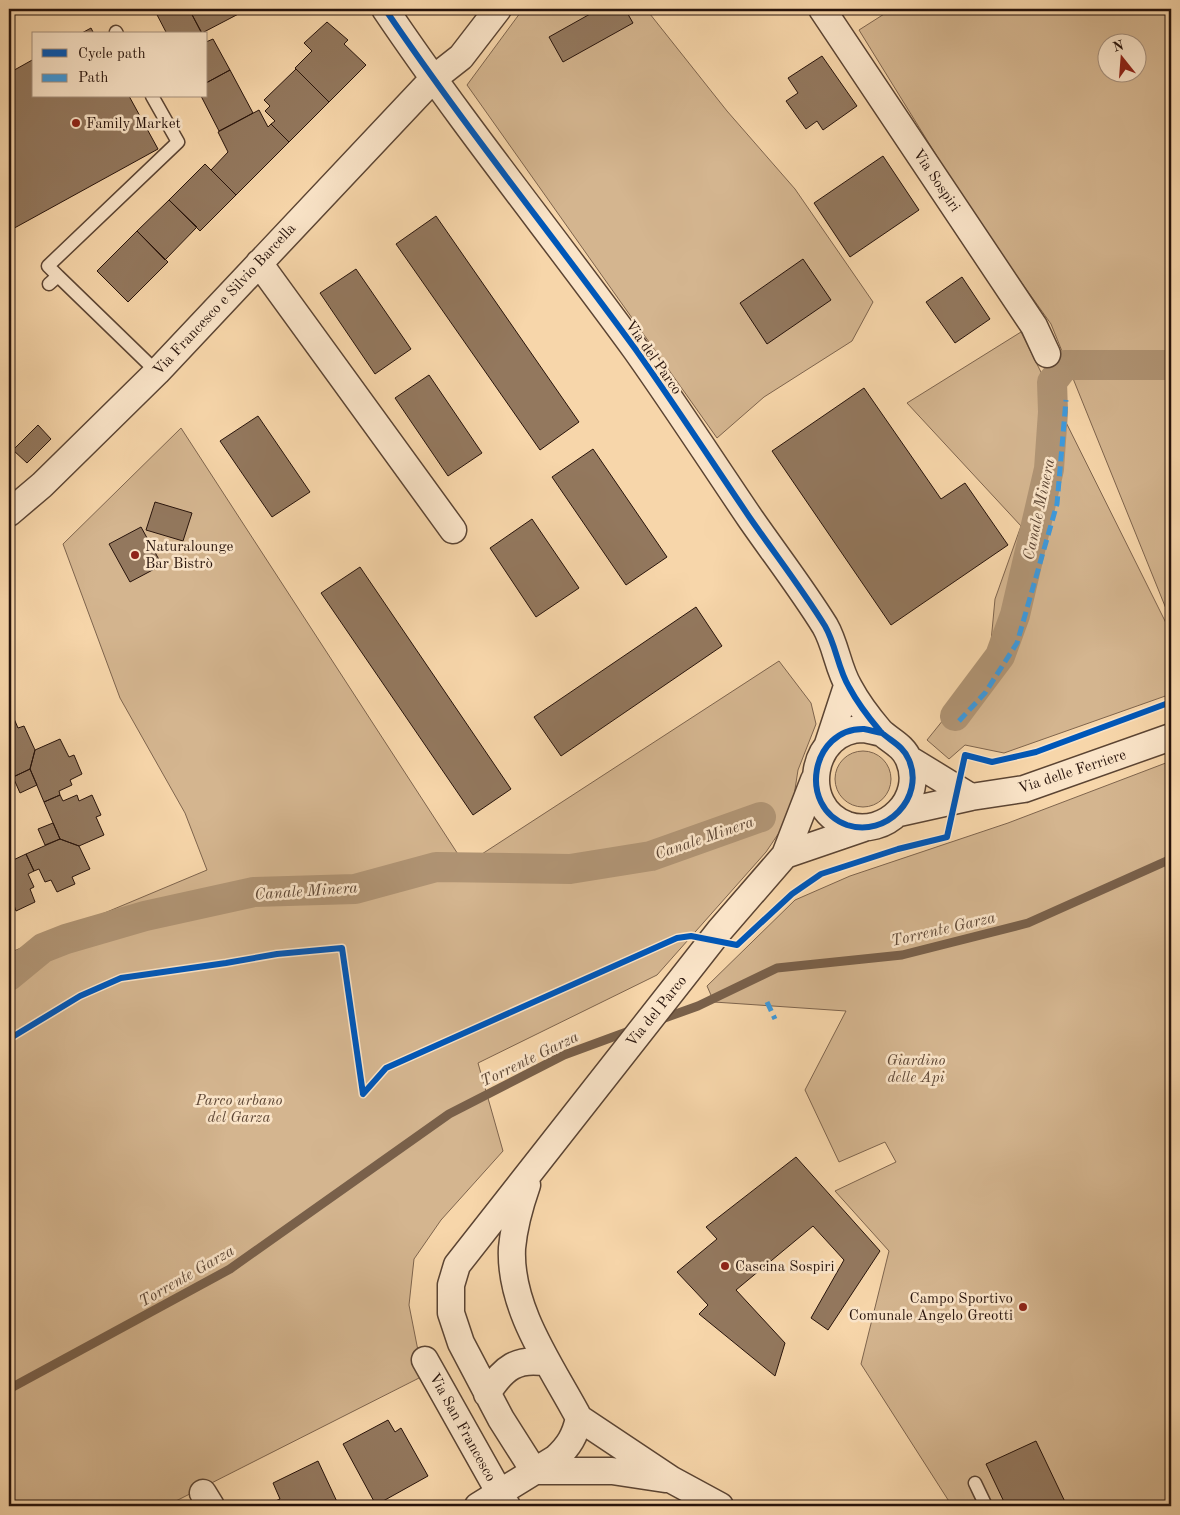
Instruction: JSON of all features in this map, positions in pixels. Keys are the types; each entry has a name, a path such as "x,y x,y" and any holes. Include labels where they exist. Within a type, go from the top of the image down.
{"street":[{"name":"Via del Parco","path":"385,9 433,79 636,351 822,621 847,686 882,733 898,743 909,759"},
{"name":"Via Francesco e Silvio Barcella","path":"9,513 42,485 156,372 433,79 461,57 498,9"},
{"name":"Via Sospiri","path":"822,9 1034,326 1047,354"},
{"path":"259,262 453,530"},
{"name":"Via del Parco","path":"534,1471 487,1394 461,1343 451,1313 450,1285 456,1265 720,930 785,855 814,780 818,760 828,744 847,686"},
{"path":"828,744 844,733 863,729 882,733"},
{"name":"Via delle Ferriere","path":"899,813 972,797 1024,789 1171,737"},
{"path":"909,759 972,797"},
{"path":"785,855 883,823 899,813 910,797 913,778 909,759"},
{"path":"814,780 818,798 829,814 846,824 864,828"},
{"name":"Via del Parco","path":"531,1172 517,1215 512,1248 513,1268 526,1316 548,1363 579,1418"},
{"name":"Via San Francesco","path":"426,1360 495,1502 534,1471"},
{"path":"487,1394 496,1379 506,1369 521,1362 534,1360 548,1363"},
{"path":"534,1471 556,1458 566,1448 575,1435 579,1418 672,1480 720,1506"},
{"path":"534,1471 612,1470 672,1480"}],"lane":[{"path":"153,98 178,142 48,266 54,280 107,332 156,372"},
{"path":"975,1483 986,1506"}],"green space":[{"path":"523,9 646,9 727,111 795,189 873,302 852,341 764,397 717,438 467,85"},
{"path":"892,9 1171,9 1171,621 1051,324 972,213 859,30"},
{"path":"1021,332 1171,633 1171,694 1004,753 965,745 949,759 927,740 989,663 995,599 1021,526 907,403"},
{"name":"Parco urbano del Garza","path":"181,428 465,865 779,661 811,703 816,724 798,770 791,815 766,852 657,975 478,1063 503,1151 441,1220 414,1259 409,1305 423,1376 166,1506 9,1506 9,953 207,870 185,813 120,698 63,544"},
{"path":"863,751 874,753 883,759 889,768 891,779 889,790 883,799 874,805 863,807 852,805 843,799 837,790 835,779 837,768 843,759 852,753"},
{"name":"Giardino delle Api","path":"1171,761 1171,1506 952,1506 861,1364 889,1251 835,1191 896,1162 885,1142 839,1162 805,1090 846,1011 714,1002 707,986 795,900 850,876 1008,823"}],"building":[{"path":"154,9 189,9 201,32 166,32"},
{"path":"189,9 248,9 204,32 201,32"},
{"path":"599,9 625,9 633,23 563,62 549,37"},
{"path":"327,22 348,40 344,44 366,65 329,102 295,68 312,51 304,43"},
{"path":"91,28 93,32 84,32"},
{"path":"213,39 230,70 208,82 208,41"},
{"path":"822,56 857,106 823,130 817,121 806,129 786,101 798,93 788,78"},
{"name":"Family Market","path":"32,60 32,98 130,98 158,149 9,231 9,73"},
{"path":"296,69 329,102 289,142 271,124 275,121 265,111 270,106 264,100"},
{"path":"230,70 253,113 219,131 202,98 208,98 208,82"},
{"path":"259,110 268,127 271,124 289,142 236,195 211,170 228,152 218,132"},
{"path":"883,156 919,210 850,257 814,203"},
{"path":"205,164 236,195 200,231 169,200"},
{"path":"169,200 197,227 165,260 137,231"},
{"path":"436,216 579,422 540,450 396,244"},
{"path":"137,231 168,262 128,302 97,271"},
{"path":"803,259 831,300 767,344 740,303"},
{"path":"356,269 411,349 375,374 320,293"},
{"path":"962,277 990,319 955,343 926,302"},
{"path":"429,375 482,453 448,476 395,398"},
{"path":"864,388 941,499 965,483 1008,545 891,625 772,451"},
{"path":"258,416 310,492 272,517 220,441"},
{"path":"38,425 51,439 27,463 13,450"},
{"path":"593,449 667,557 626,585 552,477"},
{"path":"155,502 192,513 183,541 146,530"},
{"path":"532,519 579,588 536,617 490,548"},
{"name":"Naturalounge Bar Bistrò","path":"141,527 162,565 130,582 109,544"},
{"path":"360,567 511,789 473,815 321,593"},
{"path":"696,607 722,646 561,756 534,717"},
{"path":"12,714 18,728 24,726 35,750 30,769 9,779 9,716"},
{"path":"60,739 69,757 74,755 82,774 70,780 72,785 59,791 60,795 44,802 30,769 35,750"},
{"path":"30,769 37,785 20,793 13,777"},
{"path":"60,795 63,801 77,795 79,801 92,795 101,815 96,817 104,835 79,846 60,839 44,802"},
{"path":"53,823 60,839 45,845 38,829"},
{"path":"60,839 79,846 90,869 72,877 75,884 57,892 51,880 45,882 39,869 34,871 26,854"},
{"path":"26,854 34,871 28,874 34,887 30,889 35,902 16,911 14,905 9,908 9,862"},
{"name":"Cascina Sospiri","path":"796,1157 880,1251 828,1330 811,1318 844,1260 813,1226 736,1290 785,1343 775,1376 699,1314 708,1305 677,1272 717,1239 706,1227"},
{"path":"388,1420 395,1432 401,1428 428,1476 376,1505 343,1444"},
{"path":"1036,1441 1067,1506 1006,1506 986,1464"},
{"path":"318,1461 339,1506 273,1506 271,1503 280,1499 273,1483"}],"waterway":[{"name":"Canale Minera","path":"955,716 1000,656 1015,615 1049,469 1053,412 1052,382 1065,365 1171,365"},
{"name":"Canale Minera","path":"9,976 43,948 66,939 145,916 254,892 355,889 436,867 570,869 651,856 761,817"},
{"name":"Torrente Garza","path":"659,1020 698,1006 777,968 902,955 1028,923 1171,859"},
{"name":"Torrente Garza","path":"9,1389 230,1269 449,1114 564,1055 632,1030"}],"marked path":[{"path":"959,721 985,693 1017,643 1057,504 1066,400"},
{"path":"767,1002 775,1019"}],"cycle path":[{"path":"385,9 446,96 651,371 825,626 845,680 859,704 880,731 900,747 909,760 913,774 912,788 907,801 899,812 875,826 847,825 831,816 821,802 816,786 817,770 822,754 832,741 846,732 864,729 882,733"},
{"path":"363,1094 386,1068 677,938 691,936 737,945 792,894 821,874 898,849 947,837 965,755 992,762 1036,752 1171,702"},
{"path":"9,1039 80,996 121,978 277,954 342,948 363,1094"}],"place":[{"name":"Family Market","path":"76,123"},
{"name":"Naturalounge Bar Bistrò","path":"135,555"},
{"name":"Cascina Sospiri","path":"725,1266"},
{"name":"Campo Sportivo Comunale Angelo Greotti","path":"1023,1307"}]}
